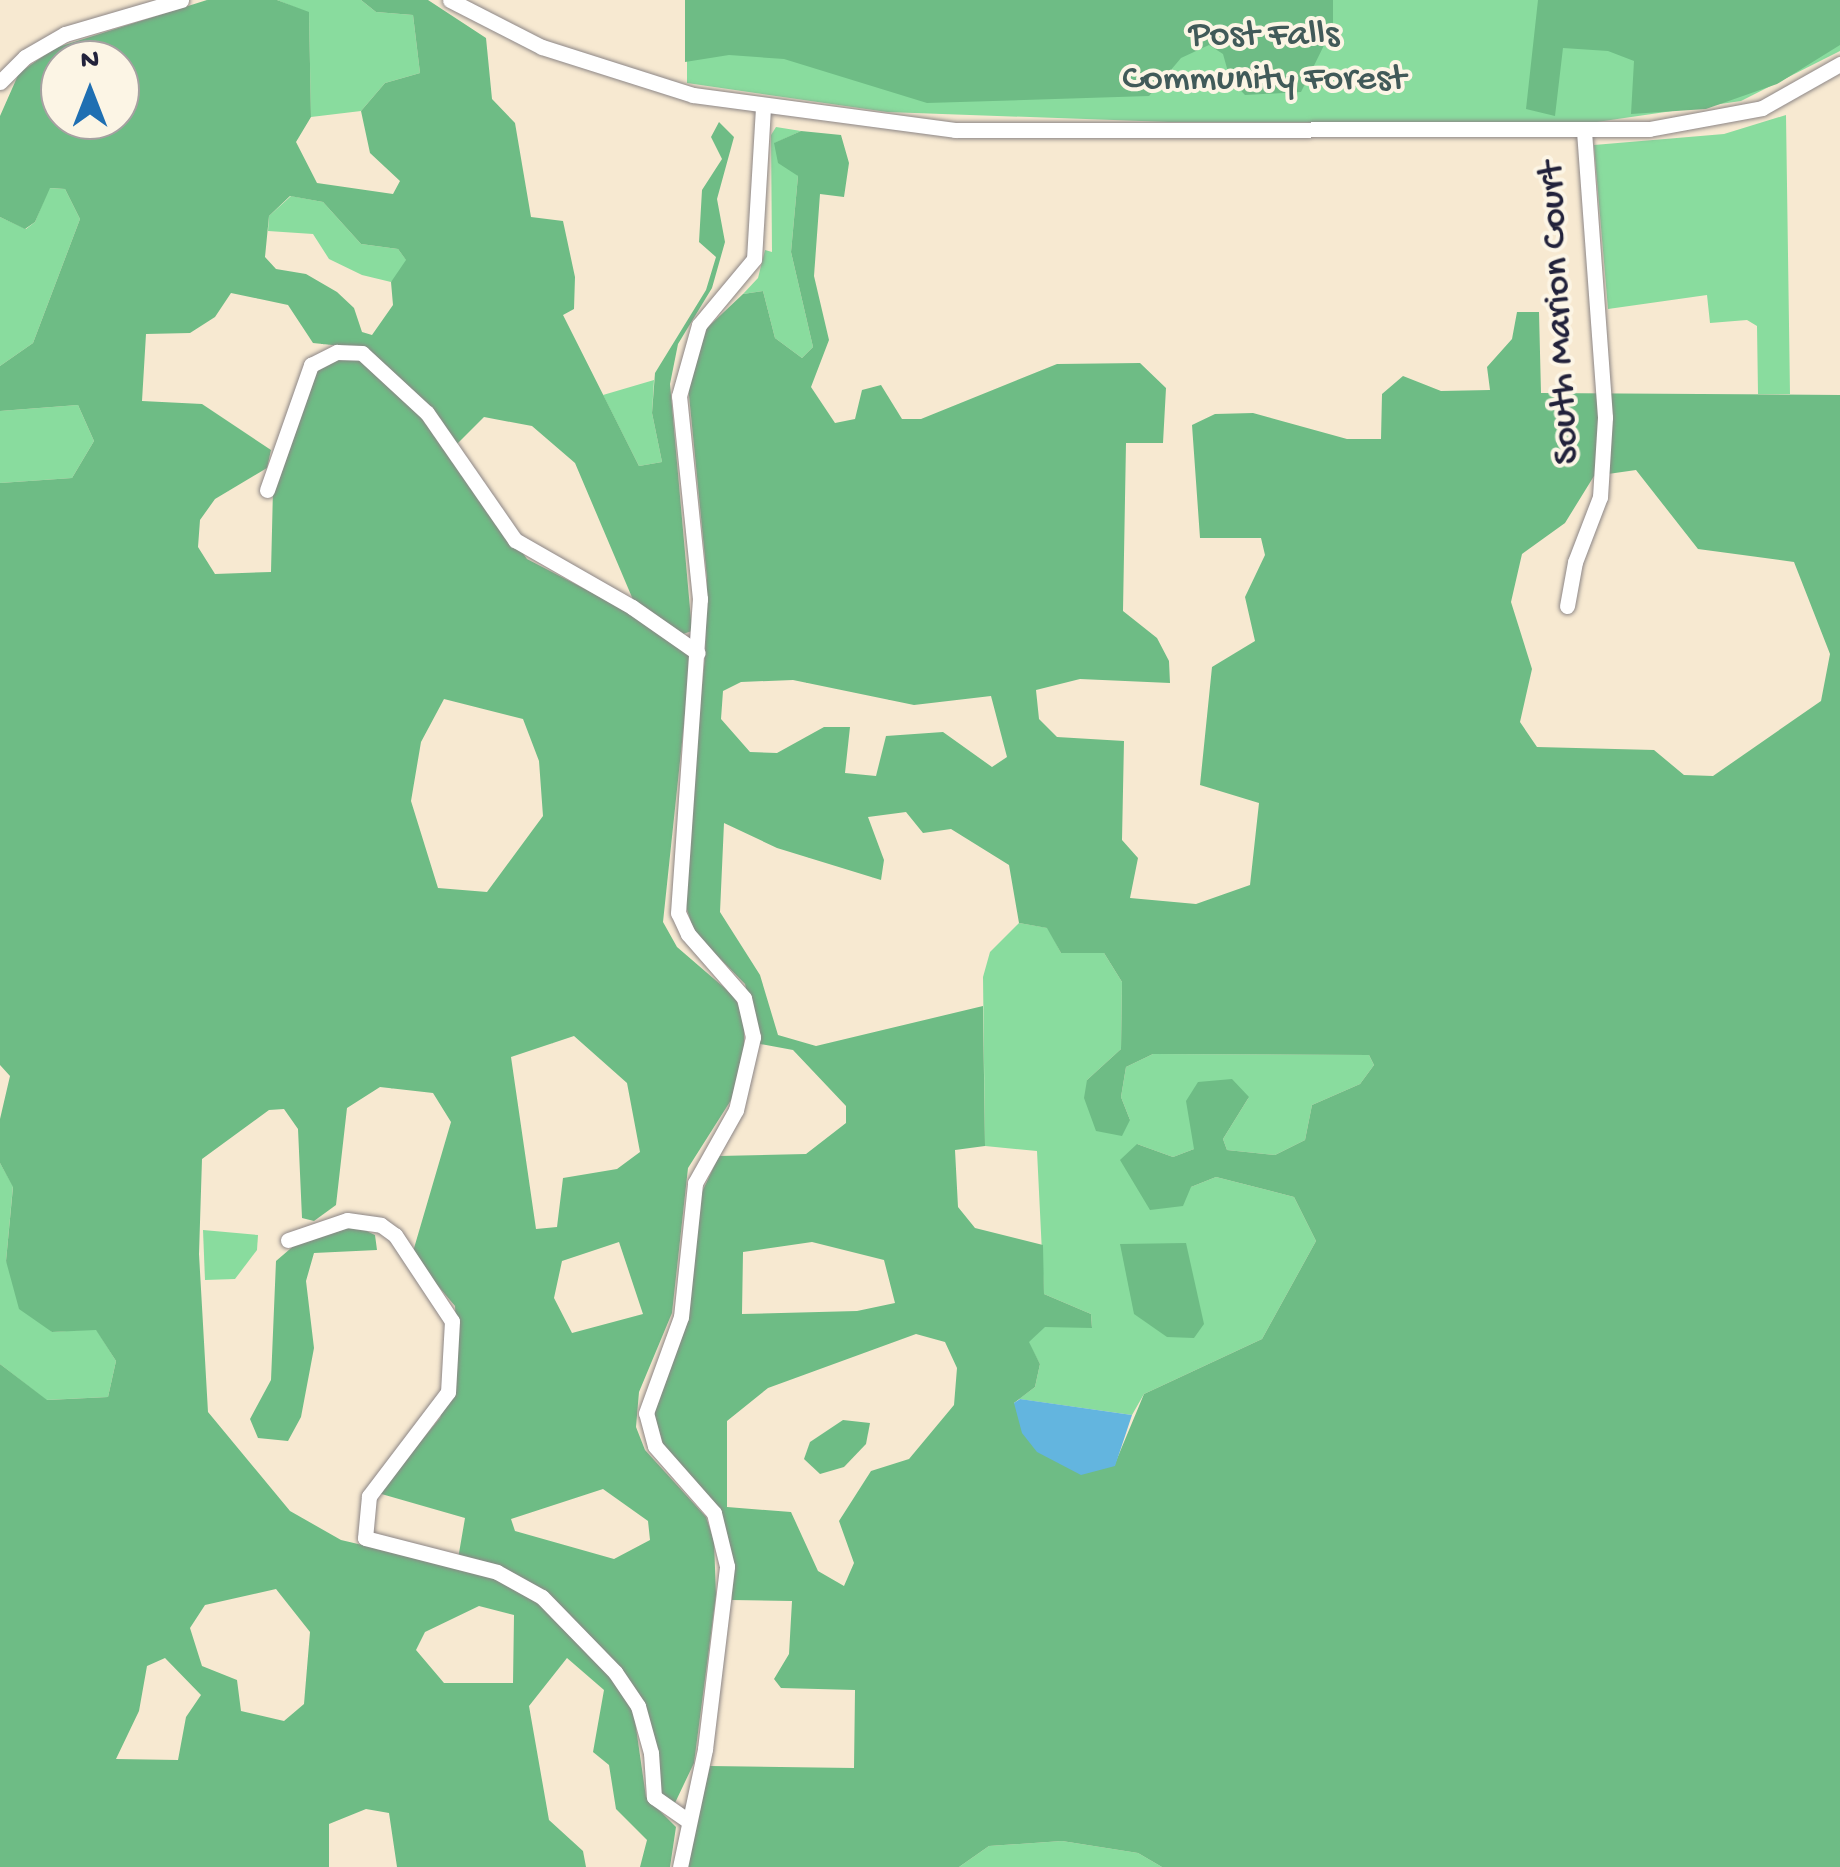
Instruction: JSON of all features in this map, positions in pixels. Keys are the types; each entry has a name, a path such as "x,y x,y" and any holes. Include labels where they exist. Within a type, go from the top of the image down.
{"street":[{"path":"0,82 65,34 181,0"},
{"path":"450,0 510,34 594,65 763,108 955,130 1584,130 1726,119 1794,92 1840,64"},
{"path":"680,1867 687,1820 706,1748 726,1566 714,1513 655,1446 646,1413 686,1290 696,1183 736,1110 752,1038 744,998 688,934 678,912 698,653 699,572 680,432 682,369 699,326 754,259 763,108"},
{"name":"South Marion Court","path":"1567,606 1575,562 1600,496 1606,416 1584,130"},
{"path":"267,490 311,365 337,352 362,353 428,413 515,540 632,606 698,653"},
{"path":"288,1240 347,1220 381,1225 395,1235 452,1321 448,1392 369,1496 366,1538 497,1572 542,1598 615,1672 638,1706 652,1753 654,1796 687,1820"}],"green space":[{"path":"207,0 277,0 309,12 311,117 296,142 317,183 393,194 400,181 370,153 361,111 385,83 420,73 413,15 376,12 361,0 428,0 486,38 492,99 515,123 531,217 563,221 575,277 574,309 563,315 639,466 662,462 652,413 655,373 706,290 716,257 699,242 702,190 722,159 711,137 719,122 734,137 717,199 725,242 712,288 678,344 670,384 692,631 683,634 634,602 575,463 532,426 484,417 456,445 361,348 313,343 288,305 231,293 215,317 190,333 146,334 142,401 202,404 271,450 267,468 215,499 200,520 198,547 215,574 271,572 273,489 307,377 326,359 361,359 425,419 527,559 631,613 691,657 663,922 677,947 735,997 744,1020 744,1057 733,1097 688,1168 672,1313 639,1392 636,1427 645,1450 706,1517 714,1541 716,1595 694,1763 674,1805 658,1795 642,1704 545,1595 458,1559 465,1518 378,1493 440,1418 458,1360 455,1306 412,1255 451,1122 433,1093 380,1087 347,1108 336,1205 314,1221 302,1218 298,1129 284,1109 269,1110 202,1159 199,1254 208,1412 290,1511 341,1540 495,1576 541,1602 612,1675 633,1707 646,1797 676,1827 670,1867 640,1867 647,1840 616,1809 609,1765 593,1752 604,1690 567,1658 529,1706 549,1820 583,1851 586,1867 397,1867 389,1813 366,1809 329,1824 329,1867 0,1867 0,1364 47,1400 108,1397 116,1361 96,1330 52,1332 19,1309 6,1261 13,1187 0,1163 0,1119 10,1076 0,1065 0,483 72,478 94,441 78,405 0,411 0,366 33,343 80,219 65,189 50,188 35,222 25,229 0,217 0,116 19,73 40,58 40,140 140,140 140,40 80,40","holes":["290,196 323,202 361,244 398,249 406,260 391,282 393,305 372,335 362,332 354,308 337,292 306,274 276,269 265,257 269,216","444,699 523,719 539,761 543,816 487,892 438,888 411,801 421,742","574,1036 627,1083 640,1152 617,1169 563,1178 557,1227 536,1229 511,1057","619,1242 643,1314 572,1333 554,1298 562,1261","603,1489 648,1521 650,1540 614,1559 515,1531 511,1519","276,1589 310,1632 304,1704 284,1721 241,1711 237,1680 202,1666 190,1628 205,1605","479,1606 514,1615 513,1683 444,1683 416,1650 425,1632","165,1658 201,1695 186,1717 178,1760 116,1759 139,1711 147,1666"]},
{"path":"277,0 361,0 376,12 413,15 420,73 385,83 361,111 311,117 309,13"},
{"path":"685,0 1333,0 1333,27 1301,92 1245,95 1230,79 1223,54 1209,45 1181,58 1149,96 927,103 784,59 729,55 685,62"},
{"name":"Post Falls Community Forest","path":"687,0 1840,0 1840,51 1741,101 1590,123 1169,122 887,112 687,83"},
{"path":"1538,0 1840,0 1840,45 1777,84 1706,109 1631,114 1634,61 1608,51 1563,48 1555,116 1526,109"},
{"path":"1786,115 1790,394 1758,394 1757,326 1747,320 1710,323 1707,295 1608,309 1594,145 1724,134"},
{"path":"776,127 801,131 775,143 798,176 791,252 813,347 802,358 775,338 763,291 743,294 758,278 765,250 772,252 771,135"},
{"path":"801,131 841,135 849,163 844,197 820,194 814,276 829,340 811,387 835,423 855,419 862,390 881,385 902,419 921,419 1057,364 1140,363 1166,388 1163,443 1126,443 1123,611 1157,638 1169,661 1170,683 1080,679 1036,690 1039,719 1057,737 1124,741 1122,840 1138,858 1130,898 1196,904 1250,885 1259,803 1200,785 1212,667 1255,641 1245,597 1265,555 1261,538 1200,538 1192,425 1215,414 1253,413 1347,439 1381,439 1382,394 1403,376 1441,391 1490,390 1487,367 1512,339 1517,312 1539,312 1541,393 1840,395 1840,1867 1162,1867 1138,1853 1062,1841 989,1846 959,1867 686,1867 710,1766 854,1768 855,1690 781,1688 774,1679 789,1654 792,1601 732,1600 717,1507 663,1444 654,1414 687,1318 701,1194 719,1156 806,1154 846,1123 846,1106 793,1050 760,1044 745,984 694,932 681,890 705,657 707,578 688,385 707,328 743,294 763,291 775,338 802,358 813,347 791,252 798,176 778,163 774,143","holes":["1636,470 1698,549 1794,562 1830,654 1821,701 1713,776 1684,775 1654,750 1537,747 1520,722 1532,669 1511,602 1522,554 1565,523 1594,476","793,680 914,705 991,696 1007,757 992,767 943,732 886,736 876,776 845,773 850,727 824,727 777,753 750,752 721,719 723,691 741,682","906,812 923,833 951,829 1009,865 1019,923 1047,928 1061,953 1104,953 1122,982 1121,1049 1087,1080 1084,1098 1096,1131 1122,1136 1130,1120 1121,1097 1126,1067 1153,1054 1369,1055 1374,1065 1360,1084 1312,1105 1305,1140 1275,1155 1227,1150 1223,1139 1249,1097 1232,1079 1198,1082 1186,1101 1194,1149 1173,1157 1137,1144 1120,1160 1150,1210 1183,1206 1191,1187 1216,1177 1294,1197 1316,1241 1262,1339 1144,1394 1114,1466 1014,1403 1035,1387 1040,1364 1029,1342 1045,1327 1092,1328 1091,1314 1044,1294 1043,1245 975,1228 958,1207 955,1150 985,1146 983,1006 816,1046 778,1035 760,975 720,912 724,823 777,848 881,880 884,860 868,817","812,1242 884,1260 895,1303 857,1311 742,1314 743,1252","916,1334 945,1342 957,1368 954,1405 909,1459 871,1471 839,1521 854,1563 844,1586 818,1571 791,1512 727,1507 727,1421 768,1388"]},
{"path":"49,188 65,189 80,219 33,343 0,366 0,217 26,229 35,222"},
{"path":"291,196 323,202 361,244 398,249 407,261 401,272 391,282 362,275 329,259 313,234 268,231 269,216"},
{"path":"654,380 652,413 662,462 639,466 603,395"},
{"path":"78,405 94,441 72,478 0,483 0,411"},
{"path":"1019,923 1048,928 1061,953 1104,953 1122,982 1121,1049 1087,1080 1130,1120 1121,1097 1126,1067 1153,1054 1369,1055 1374,1065 1360,1084 1312,1105 1305,1140 1275,1155 1227,1150 1223,1139 1249,1097 1194,1149 1173,1157 1137,1144 1191,1187 1216,1177 1294,1197 1316,1241 1262,1339 1144,1394 1132,1415 1019,1399 1035,1387 1040,1364 1028,1342 1044,1327 1092,1327 1091,1314 1044,1294 1037,1151 985,1146 983,977 990,952"},
{"path":"0,1163 13,1186 6,1261 52,1332 96,1329 116,1361 108,1397 46,1400 0,1364"},
{"path":"356,1226 375,1235 377,1250 314,1253 306,1281 314,1348 301,1417 288,1441 258,1438 250,1419 271,1380 276,1261 304,1237"},
{"path":"203,1230 258,1235 257,1250 235,1279 205,1280"},
{"path":"1186,1243 1204,1324 1194,1338 1167,1337 1134,1314 1120,1244"},
{"path":"843,1420 870,1423 866,1444 844,1467 820,1474 804,1459 810,1442"},
{"path":"1062,1841 1138,1853 1162,1867 959,1867 989,1846"}],"water":[{"path":"1020,1399 1132,1415 1115,1466 1081,1475 1037,1452 1022,1433 1014,1403"}]}
